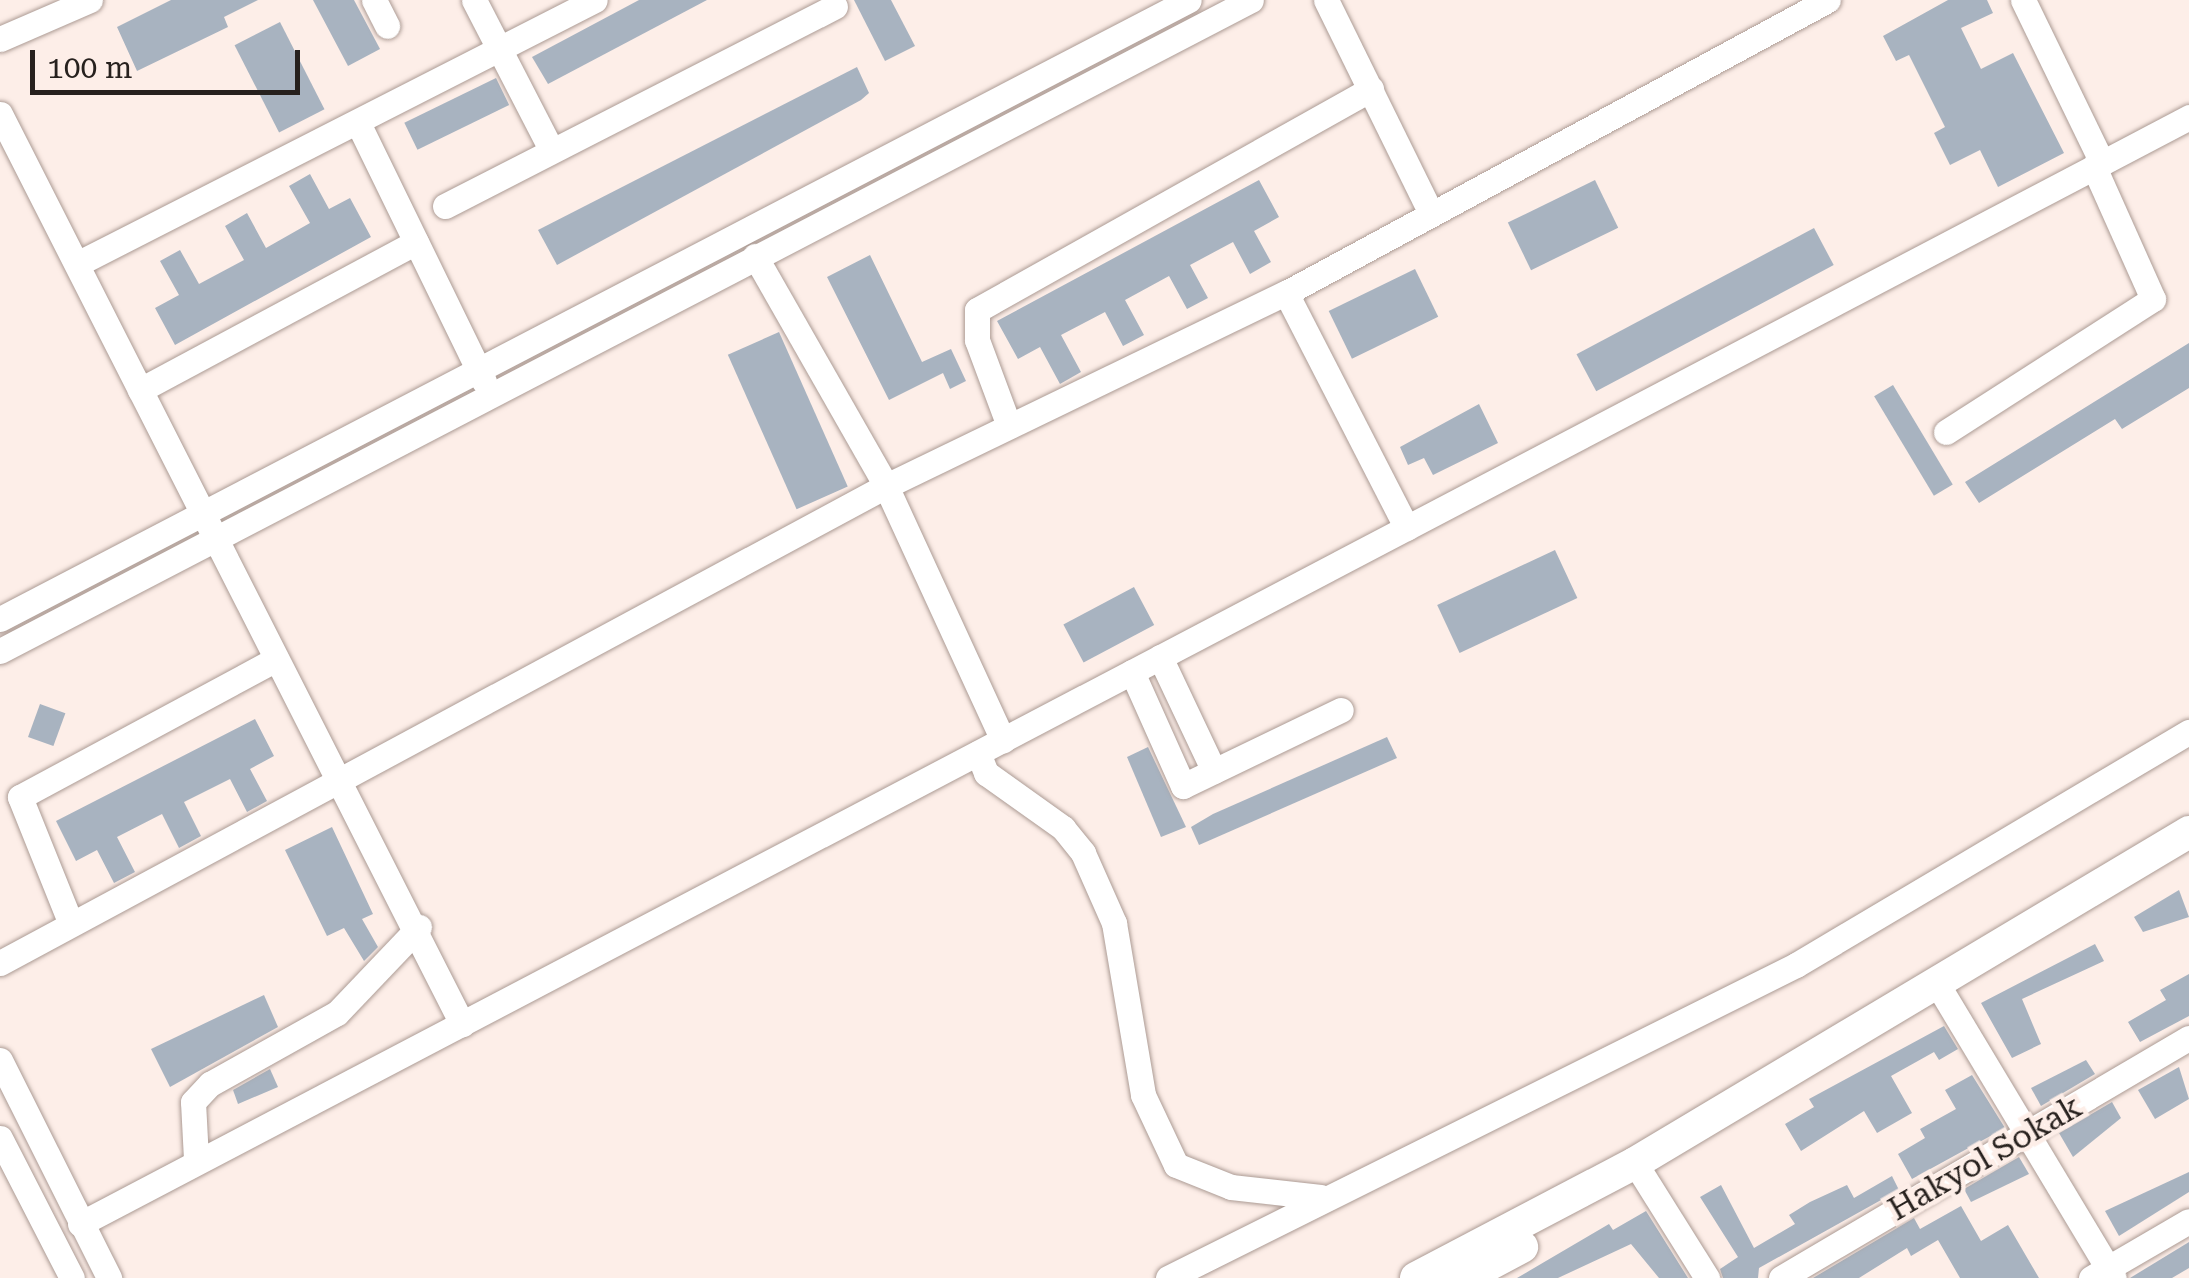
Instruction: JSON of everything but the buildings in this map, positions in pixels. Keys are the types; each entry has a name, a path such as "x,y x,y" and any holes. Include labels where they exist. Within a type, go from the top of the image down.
{"main road":[{"path":"1464,1278 1942,990 2189,832"},
{"path":"1942,990 2189,856"},
{"path":"1416,1278 1642,1171"}],"street":[{"path":"0,40 90,0"},
{"path":"374,0 387,26"},
{"path":"474,0 551,150"},
{"path":"76,264 359,125 595,0"},
{"path":"0,619 1188,0"},
{"path":"0,651 1252,0"},
{"path":"1326,0 1431,213"},
{"path":"0,963 886,486 1286,293 1828,0"},
{"path":"1946,432 2153,299 2023,0"},
{"path":"445,206 835,6"},
{"path":"1008,426 977,340 978,310 1371,89"},
{"path":"0,114 338,780 418,926 462,1024"},
{"path":"80,1224 2189,117"},
{"path":"359,125 477,370 492,393"},
{"path":"140,390 416,242"},
{"path":"756,256 886,486 1002,740"},
{"path":"1286,293 1407,528"},
{"path":"1160,658 1214,771"},
{"path":"71,924 20,797 276,659"},
{"path":"1132,672 1184,786 1341,710"},
{"path":"1168,1278 1320,1197 1796,965 2189,732"},
{"path":"978,752 986,772 1063,828 1083,853 1114,923 1143,1095 1176,1165 1231,1187 1320,1197"},
{"path":"196,1160 193,1102 210,1084 337,1013 418,926"},
{"path":"1942,990 2029,1132 2105,1275 2189,1221"},
{"name":"Hakyol Sokak","path":"1781,1278 2189,1038"},
{"path":"0,1060 109,1278"},
{"path":"0,1138 72,1278"},
{"path":"1642,1171 1707,1278"}]}
